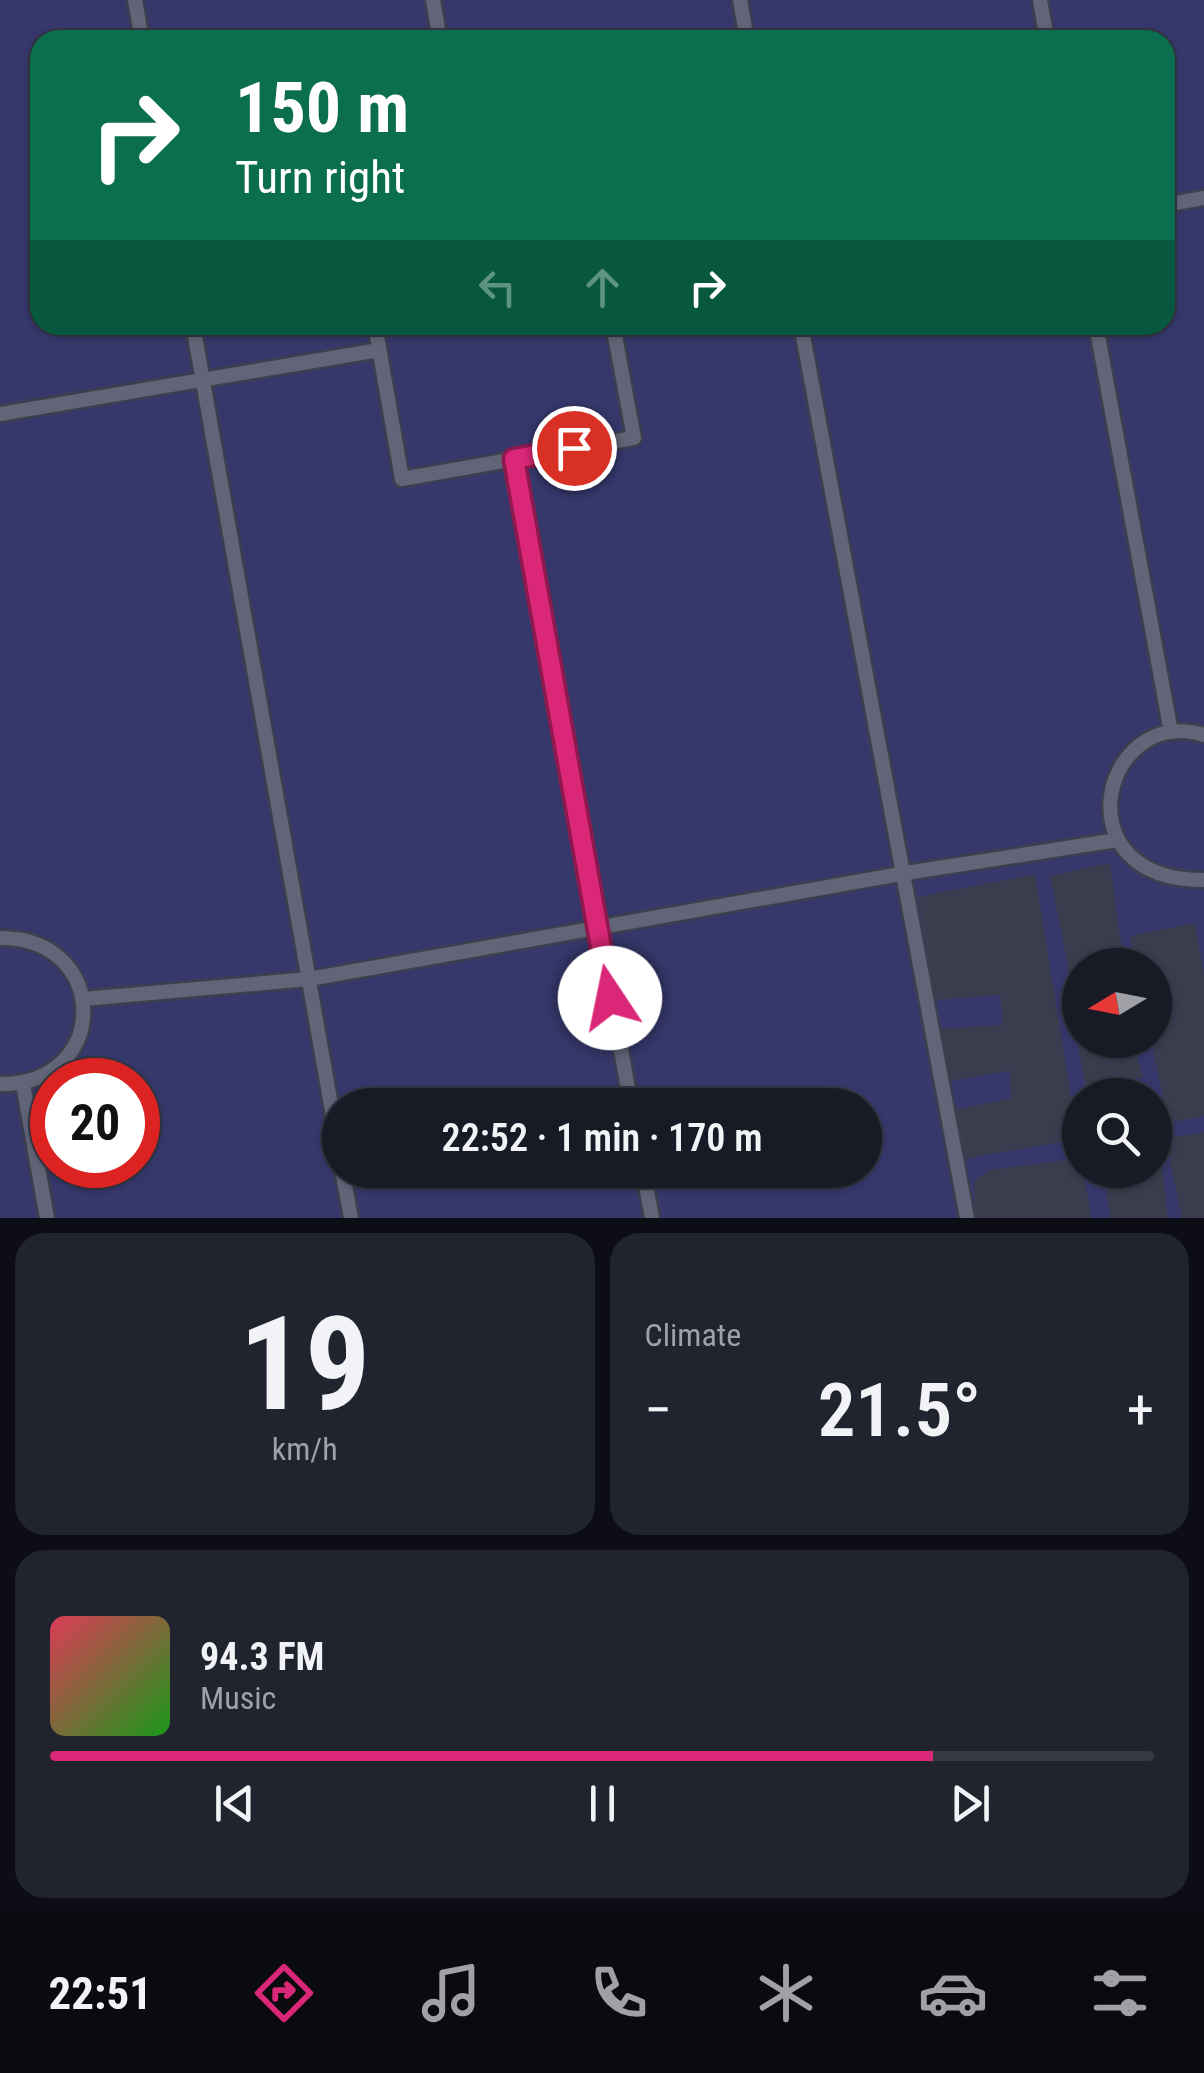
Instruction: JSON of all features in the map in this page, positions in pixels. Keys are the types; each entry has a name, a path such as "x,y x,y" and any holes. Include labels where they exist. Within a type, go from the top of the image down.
{"lane":[{"path":"135,0 140,30"},
{"path":"433,0 438,30"},
{"path":"740,0 745,30"},
{"path":"1040,0 1045,30"},
{"path":"1175,203 1204,198"},
{"path":"195,335 328,1088"},
{"path":"377,335 402,479 634,438 616,335"},
{"path":"803,335 906,873 966,1218"},
{"path":"1098,335 1171,732"},
{"path":"0,414 379,350"},
{"path":"514,459 627,1088"},
{"path":"1204,734 1171,732 1130,753 1116,772 1110,795 1117,840 1150,873 1173,880 1204,880"},
{"path":"83,999 309,979 596,926 1117,840"},
{"path":"0,938 43,945 62,958 76,977 83,999 77,1044 64,1063 45,1077 23,1084 0,1084"},
{"path":"23,1084 48,1218"},
{"path":"345,1188 351,1218"},
{"path":"646,1188 652,1218"}],"shaded area":[{"path":"0,0 1204,0 1204,1218 0,1218"}],"building":[{"path":"1110,863 1122,948 1064,948 1050,876"},
{"path":"1035,874 1068,1078 1062,1078 1062,1142 964,1159 955,1110 1011,1098 1010,1071 949,1081 940,1029 1003,1025 1000,995 935,1000 918,897"},
{"path":"1195,923 1204,976 1204,1116 1172,1122 1172,1078 1159,1078 1155,1058 1172,1058 1172,948 1132,948 1130,936"},
{"path":"1080,1058 1138,1058 1143,1077 1136,1078 1084,1078"},
{"path":"1204,1132 1204,1218 1182,1218 1172,1171 1172,1137"},
{"path":"1062,1160 1062,1188 1086,1188 1092,1218 975,1218 974,1181 990,1170"},
{"path":"1106,1188 1165,1188 1168,1218 1110,1218"}],"route":[{"path":"574,448 514,459 610,998"}]}
